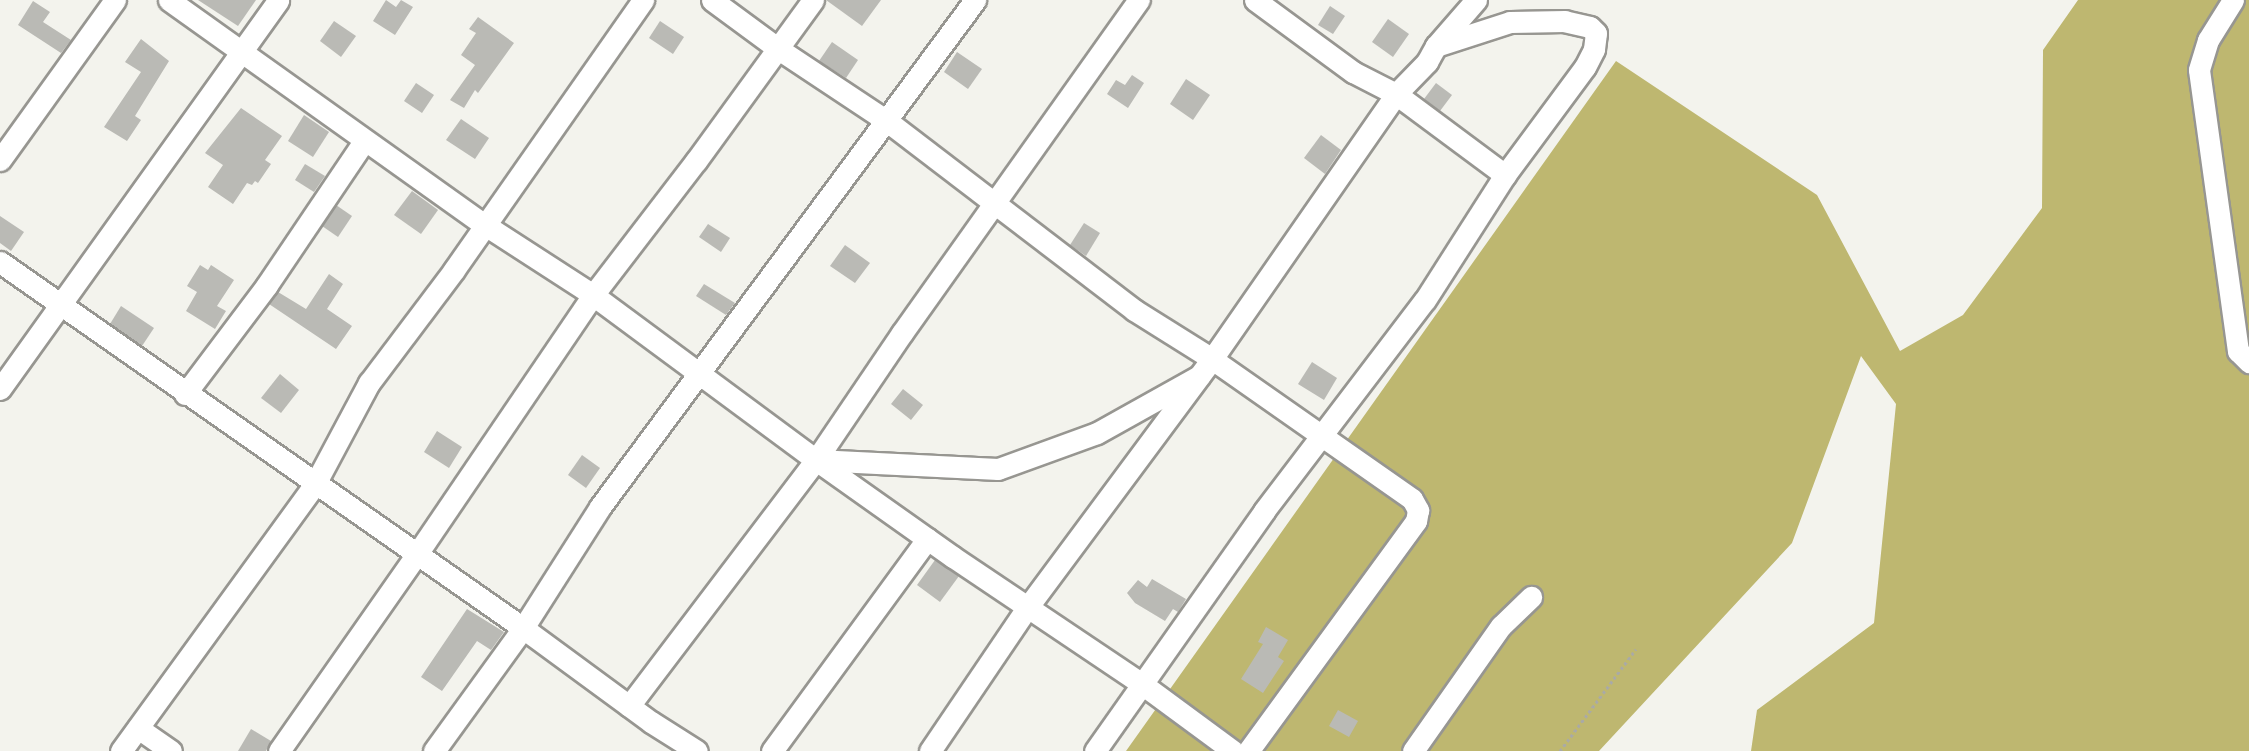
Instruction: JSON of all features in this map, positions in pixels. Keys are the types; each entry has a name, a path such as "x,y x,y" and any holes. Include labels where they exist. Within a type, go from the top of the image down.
{"street":[{"path":"0,160 116,0"},
{"path":"169,0 364,141 485,225 593,295 816,460 927,539 1142,684 1233,751"},
{"path":"0,388 278,0"},
{"path":"121,751 315,484 369,383 485,225 643,0"},
{"path":"712,0 777,48 886,121 1205,367 1322,435 1412,500 1418,510 1416,521 1248,751"},
{"path":"279,751 417,554 593,295 696,161 813,0"},
{"path":"434,751 523,628 580,535 975,0"},
{"path":"629,706 816,460 993,204 1139,0"},
{"path":"1255,0 1353,72 1396,94 1505,176"},
{"path":"930,751 1028,608 1205,367 1396,94 1427,62 1436,46 1476,0"},
{"path":"2233,0 2208,40 2199,70 2238,351 2249,362"},
{"path":"1095,751 1264,511 1425,300 1505,176 1585,67 1594,49 1596,33 1590,27 1565,21 1509,22 1436,46"},
{"path":"185,394 267,285 364,141"},
{"path":"0,262 61,303 185,394 523,628 629,706 697,751"},
{"path":"816,460 998,470 1097,433 1205,367"},
{"path":"772,751 927,539"},
{"path":"1413,751 1502,626 1531,597"},
{"path":"138,728 171,751"}],"path":[{"path":"1560,751 1636,649"}],"shaded area":[{"path":"2078,0 2249,0 2249,751 1751,751 1757,710 1874,623 1896,404 1861,356 1792,543 1599,751 1126,751 1616,61 1817,195 1900,351 1963,315 2042,208 2043,50"}],"building":[{"path":"198,0 256,0 238,26"},
{"path":"386,0 396,7 401,0 413,7 395,35 373,21"},
{"path":"826,0 881,0 862,26"},
{"path":"33,1 50,12 43,22 71,40 61,53 18,25"},
{"path":"1330,6 1345,16 1333,34 1318,25"},
{"path":"478,17 514,43 478,93 475,90 464,108 450,100 475,65 461,55 476,33 469,29"},
{"path":"1388,19 1409,34 1393,57 1372,42"},
{"path":"334,21 356,36 341,57 320,41"},
{"path":"660,21 684,37 673,54 649,38"},
{"path":"141,39 169,61 135,116 141,120 127,141 104,127 141,72 125,62"},
{"path":"832,42 858,60 846,78 819,61"},
{"path":"957,52 982,69 968,89 944,72"},
{"path":"1132,75 1144,83 1128,108 1107,94 1116,80 1125,85"},
{"path":"1186,79 1210,95 1193,120 1170,104"},
{"path":"416,83 434,95 422,113 404,101"},
{"path":"1436,83 1452,95 1440,111 1424,99"},
{"path":"241,108 282,136 265,160 271,164 258,183 255,181 252,185 247,183 233,204 208,187 223,165 205,153"},
{"path":"304,115 329,132 313,157 288,141"},
{"path":"461,119 489,138 475,159 446,140"},
{"path":"1321,135 1341,150 1325,174 1304,158"},
{"path":"305,164 325,176 314,192 295,180"},
{"path":"412,191 438,210 421,234 394,215"},
{"path":"336,205 352,216 338,237 322,226"},
{"path":"0,216 24,232 11,251 0,243"},
{"path":"1084,223 1100,233 1086,256 1070,245"},
{"path":"708,224 730,238 721,252 699,237"},
{"path":"845,245 870,263 855,283 830,266"},
{"path":"200,265 208,270 211,265 234,280 217,306 226,311 215,329 186,311 197,292 187,286"},
{"path":"329,274 343,284 327,309 352,326 336,349 269,304 278,292 306,309"},
{"path":"704,284 735,303 726,315 696,296"},
{"path":"121,306 154,328 142,346 110,324"},
{"path":"1312,362 1337,378 1324,400 1298,384"},
{"path":"280,374 299,390 281,413 261,398"},
{"path":"903,389 923,405 911,420 891,404"},
{"path":"437,431 462,447 449,468 424,452"},
{"path":"582,455 600,468 586,488 568,475"},
{"path":"935,560 959,576 940,602 917,585"},
{"path":"1152,579 1186,599 1178,612 1173,609 1165,621 1135,603 1127,593 1138,580 1147,587"},
{"path":"467,609 504,632 491,650 477,641 442,691 421,677"},
{"path":"1266,627 1288,640 1278,657 1284,661 1263,693 1241,679 1263,644 1258,642"},
{"path":"1338,710 1358,721 1349,737 1329,726"},
{"path":"251,729 271,741 266,751 238,751"}]}
